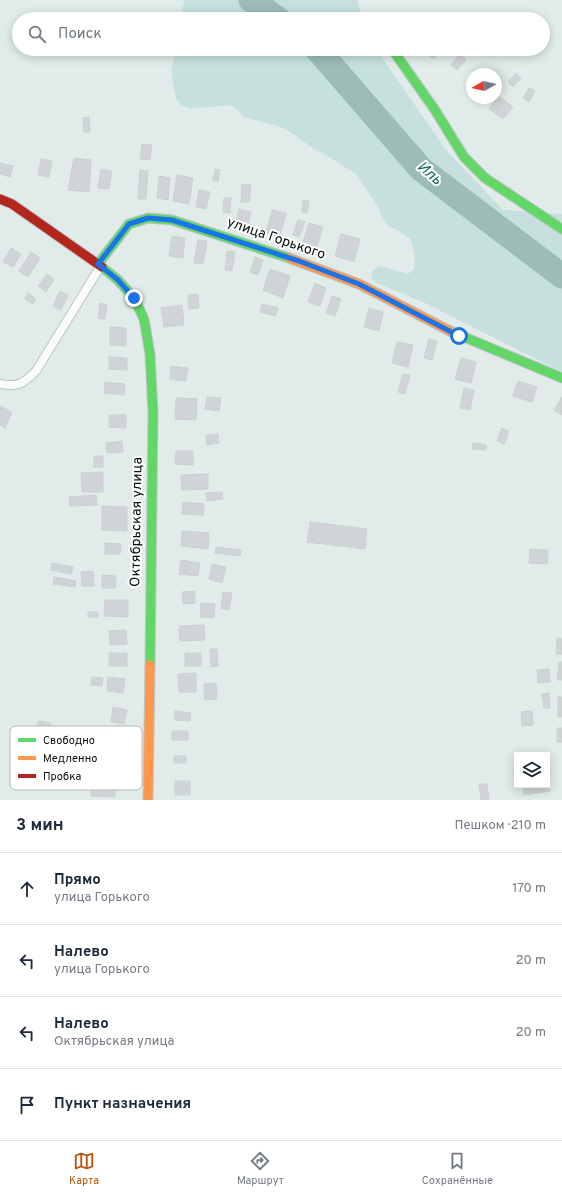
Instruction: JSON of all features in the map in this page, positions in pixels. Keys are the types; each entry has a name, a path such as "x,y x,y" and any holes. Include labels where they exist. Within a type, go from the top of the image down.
{"street":[{"path":"397,56 435,110 464,157 485,178 562,229"},
{"path":"0,198 12,204 99,265"},
{"name":"улица Горького","path":"99,265 129,224 148,218 172,220 299,261 352,282 459,336 562,378"},
{"name":"Октябрьская улица","path":"99,265 118,280 134,298 144,319 150,354 153,412 148,800"}],"lane":[{"path":"0,384 12,386 24,383 36,371 99,265"}],"shaded area":[{"path":"185,0 357,0 361,12 182,12"},
{"path":"175,56 381,56 446,150 503,210 562,214 562,372 421,301 379,284 371,279 373,270 380,266 408,274 414,269 415,258 411,240 404,234 387,225 382,218 379,208 356,174 323,153 315,150 292,133 279,126 243,117 238,110 229,105 189,108 181,105 176,98 172,79 172,68"}],"building":[{"path":"458,56 462,56 466,60 457,70 451,65"},
{"path":"516,73 521,78 513,87 508,82"},
{"path":"529,88 535,91 529,102 523,98"},
{"path":"502,98 513,107 503,119 489,109 493,104 502,104"},
{"path":"89,117 90,132 84,132 83,118"},
{"path":"142,144 152,145 150,160 140,159"},
{"path":"74,158 91,160 89,192 68,190"},
{"path":"41,159 52,161 49,177 38,175"},
{"path":"0,163 13,166 10,177 0,174"},
{"path":"101,169 112,171 109,189 98,188"},
{"path":"215,169 220,170 218,182 213,181"},
{"path":"140,170 148,171 146,199 138,199"},
{"path":"177,175 193,178 189,204 173,201"},
{"path":"159,176 170,178 168,200 157,198"},
{"path":"242,184 251,185 249,202 241,202"},
{"path":"199,190 210,192 206,209 196,207"},
{"path":"224,198 231,198 230,213 223,212"},
{"path":"303,200 309,201 307,213 302,212"},
{"path":"239,209 251,212 248,226 236,223"},
{"path":"272,210 286,213 280,236 266,233"},
{"path":"298,220 305,222 299,237 293,235"},
{"path":"309,223 323,227 316,249 302,245"},
{"path":"341,234 360,239 354,262 335,256"},
{"path":"172,236 185,238 183,258 169,256"},
{"path":"198,240 207,241 203,264 194,263"},
{"path":"11,248 21,254 13,267 3,262"},
{"path":"227,251 235,252 232,271 225,270"},
{"path":"31,252 40,258 28,277 19,271"},
{"path":"255,257 263,260 258,275 250,272"},
{"path":"270,269 290,276 283,298 263,290"},
{"path":"47,274 54,279 46,292 38,286"},
{"path":"315,283 326,288 320,306 308,302"},
{"path":"60,291 68,295 61,310 53,306"},
{"path":"28,293 36,299 33,304 25,299"},
{"path":"198,294 199,308 189,309 188,295"},
{"path":"332,296 341,299 335,316 326,313"},
{"path":"100,303 107,305 105,319 98,318"},
{"path":"262,304 278,308 275,316 260,312"},
{"path":"182,305 184,325 164,327 161,308"},
{"path":"369,308 383,312 379,331 364,327"},
{"path":"110,327 126,328 126,346 110,345"},
{"path":"429,339 437,341 432,360 424,358"},
{"path":"397,342 413,345 408,367 392,363"},
{"path":"109,357 127,358 127,370 109,369"},
{"path":"461,358 476,362 471,383 455,379"},
{"path":"171,366 188,368 186,381 170,379"},
{"path":"403,374 410,375 405,394 398,392"},
{"path":"518,381 537,387 532,402 513,396"},
{"path":"105,382 125,384 124,395 104,393"},
{"path":"464,388 474,390 470,410 460,408"},
{"path":"207,397 221,398 219,411 205,409"},
{"path":"562,397 562,415 554,410"},
{"path":"176,398 197,399 196,420 175,419"},
{"path":"0,406 12,412 5,428 0,425"},
{"path":"109,415 126,415 126,428 109,427"},
{"path":"502,428 509,431 504,444 497,441"},
{"path":"218,434 219,443 207,445 206,435"},
{"path":"122,441 123,452 107,453 106,443"},
{"path":"473,443 486,445 486,450 472,449"},
{"path":"176,451 193,451 193,465 175,464"},
{"path":"94,456 103,456 103,467 94,467"},
{"path":"103,472 103,492 82,492 81,473"},
{"path":"208,474 208,489 182,490 181,475"},
{"path":"222,492 223,499 207,501 206,493"},
{"path":"96,495 97,505 70,506 69,497"},
{"path":"183,502 204,504 203,515 182,514"},
{"path":"102,506 127,507 127,531 102,530"},
{"path":"310,522 367,529 365,549 307,542"},
{"path":"182,531 209,533 208,549 181,546"},
{"path":"105,543 121,544 120,554 105,554"},
{"path":"216,547 241,550 240,556 215,553"},
{"path":"530,549 548,550 547,564 529,563"},
{"path":"181,560 200,563 198,576 179,574"},
{"path":"52,563 73,567 71,574 51,570"},
{"path":"212,564 226,567 222,583 209,579"},
{"path":"93,571 94,586 82,586 81,572"},
{"path":"102,575 116,576 115,588 102,588"},
{"path":"54,577 76,581 75,587 53,584"},
{"path":"195,591 195,603 183,604 182,592"},
{"path":"223,592 232,593 229,610 221,608"},
{"path":"105,600 128,600 128,617 104,616"},
{"path":"201,603 215,604 214,618 200,617"},
{"path":"88,612 98,612 98,617 88,617"},
{"path":"204,625 205,640 180,641 179,626"},
{"path":"126,630 127,644 110,645 109,631"},
{"path":"557,638 562,639 562,654 556,654"},
{"path":"210,649 217,649 218,666 211,667"},
{"path":"109,653 127,653 127,666 109,666"},
{"path":"185,653 201,653 201,666 185,666"},
{"path":"559,662 562,662 562,680 557,680"},
{"path":"549,669 550,682 538,683 537,670"},
{"path":"196,673 196,692 179,692 178,674"},
{"path":"92,677 103,678 102,686 91,685"},
{"path":"108,677 125,679 123,693 107,691"},
{"path":"216,683 217,699 205,700 204,684"},
{"path":"549,693 550,708 544,708 542,694"},
{"path":"558,697 562,697 562,717 558,717"},
{"path":"113,707 127,710 124,724 111,722"},
{"path":"175,711 191,713 190,721 175,720"},
{"path":"532,711 533,725 522,726 521,712"},
{"path":"38,721 51,723 51,726 37,726"},
{"path":"557,728 562,728 562,742 557,742"},
{"path":"172,731 188,731 188,740 172,740"},
{"path":"174,756 186,756 186,763 174,763"},
{"path":"175,781 190,781 190,795 175,795"},
{"path":"479,784 487,784 489,799 481,800"},
{"path":"523,788 550,788 550,791 524,795"},
{"path":"91,790 115,790 115,797 91,796"}],"waterway":[{"name":"Иль","path":"251,0 268,12"},
{"name":"Иль","path":"323,56 421,169 562,276"}],"traffic: fast":[{"path":"397,56 435,110 464,157 485,178 562,229"},
{"path":"98,264 129,224 148,218 172,220 289,258"},
{"path":"102,267 118,280 134,298 144,319 150,354 153,412 150,665"},
{"path":"450,331 562,378"}],"traffic: slow":[{"path":"289,258 359,284 450,331"},
{"path":"148,800 150,665"}],"traffic: jam":[{"path":"0,199 12,204 102,267"}],"route":[{"path":"134,298 118,280 98,264 129,224 148,218 172,220 220,234 299,261 359,284 459,336"}]}
